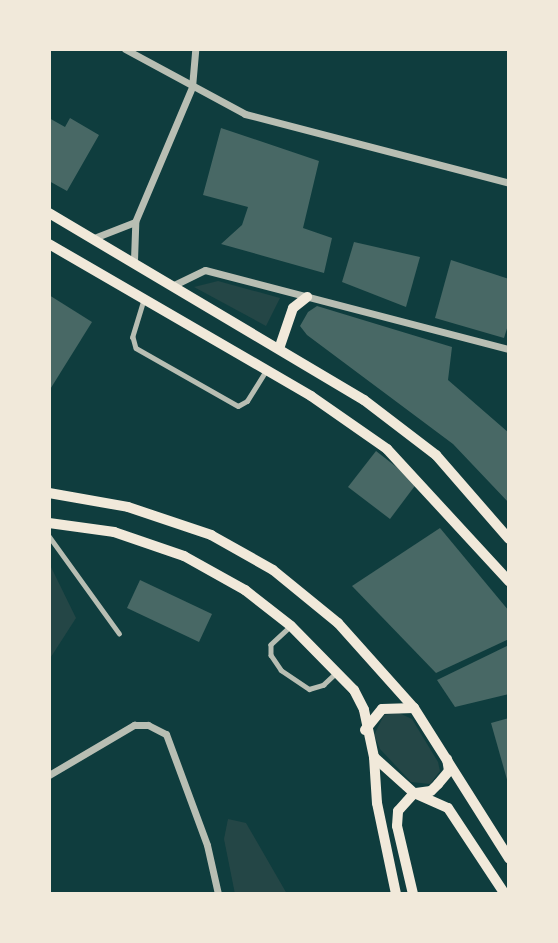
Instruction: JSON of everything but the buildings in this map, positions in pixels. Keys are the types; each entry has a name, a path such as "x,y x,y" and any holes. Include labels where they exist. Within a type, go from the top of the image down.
{"main road":[{"path":"49,213 335,379 427,448 509,539"},
{"path":"49,244 267,370 387,449 509,581"},
{"path":"279,346 293,308 307,297"},
{"path":"49,493 128,506 211,535 274,570 338,623 414,708 509,858"},
{"path":"49,523 114,532 184,556 245,590 290,626 337,672 364,710 365,730 374,757 377,803 396,894"},
{"path":"365,730 382,709 414,708"},
{"path":"374,757 414,793 448,808 505,894"},
{"path":"413,894 397,826 398,811 414,793 431,791 449,771 447,759"}],"street":[{"path":"125,49 192,88 245,114 509,183"},
{"path":"134,260 135,222 192,88 195,49"},
{"path":"94,238 135,222"},
{"path":"174,285 205,270 509,349"},
{"path":"49,775 111,735 149,725 166,734 207,845 218,894"}],"lane":[{"path":"144,300 133,337 136,348 232,404 247,401 267,370"},
{"path":"49,536 118,633"},
{"path":"290,626 271,646 271,655 281,670 309,689 323,685 337,672"}],"shaded area":[{"path":"218,281 280,298 266,326 194,287"},
{"path":"49,563 76,618 49,660"},
{"path":"399,713 412,719 438,762 440,771 430,784 411,782 380,749 374,735 384,715"},
{"path":"228,819 246,823 287,894 235,894 224,839"}]}
